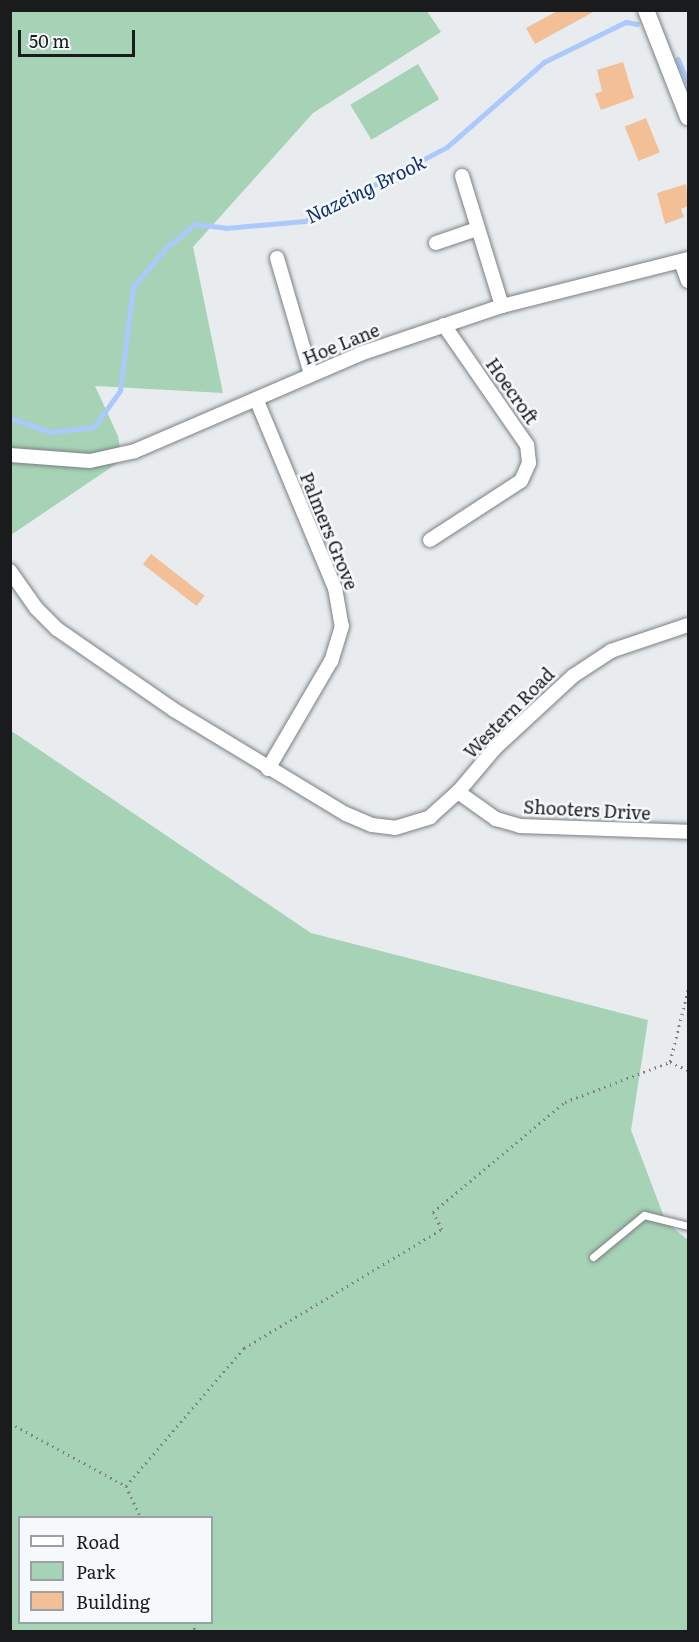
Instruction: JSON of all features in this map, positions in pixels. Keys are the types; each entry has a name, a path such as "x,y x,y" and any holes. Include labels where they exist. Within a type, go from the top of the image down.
{"street":[{"path":"646,10 688,117"},
{"path":"462,176 502,306"},
{"path":"436,243 477,229"},
{"path":"277,258 311,374"},
{"path":"685,260 688,281"},
{"name":"Hoe Lane","path":"10,455 90,461 124,454 257,401 311,374 444,325 502,306 685,260"},
{"name":"Hoecroft","path":"429,540 521,481 529,463 527,445 444,325"},
{"name":"Palmers Grove","path":"257,401 335,588 342,626 331,661 268,769"},
{"path":"10,571 36,608 60,632 268,769 346,814 372,825 395,828 430,817 458,792"},
{"name":"Western Road","path":"458,792 495,748 573,676 611,651 650,634 688,625"},
{"name":"Shooters Drive","path":"458,792 496,819 520,826 688,832"}],"lane":[{"path":"593,1257 644,1215 688,1226"}],"path":[{"path":"670,1062 688,990"},
{"path":"126,1485 244,1348 442,1229 433,1212 565,1102 670,1062 688,1070"},
{"path":"10,1423 126,1485 140,1516"}],"green space":[{"path":"11,11 427,11 441,32 313,113 193,247 223,393 95,386 118,436 122,460 11,535"},
{"path":"418,64 439,99 371,140 350,105"},
{"path":"10,730 311,933 648,1020 631,1130 666,1222 688,1240 688,1631 11,1631"}],"building":[{"path":"559,10 597,10 535,44 526,28"},
{"path":"623,62 634,98 601,110 595,94 602,91 597,70"},
{"path":"646,118 660,152 639,161 625,127"},
{"path":"686,184 688,206 681,209 684,217 665,224 657,193"},
{"path":"151,554 205,596 197,606 143,564"}],"waterway":[{"name":"Nazeing Brook","path":"10,418 51,432 94,427 120,391 133,287 165,249 195,224 226,228 305,221 447,147 544,62 626,22 637,24"},
{"name":"Nazeing Brook","path":"678,59 688,81"}]}
